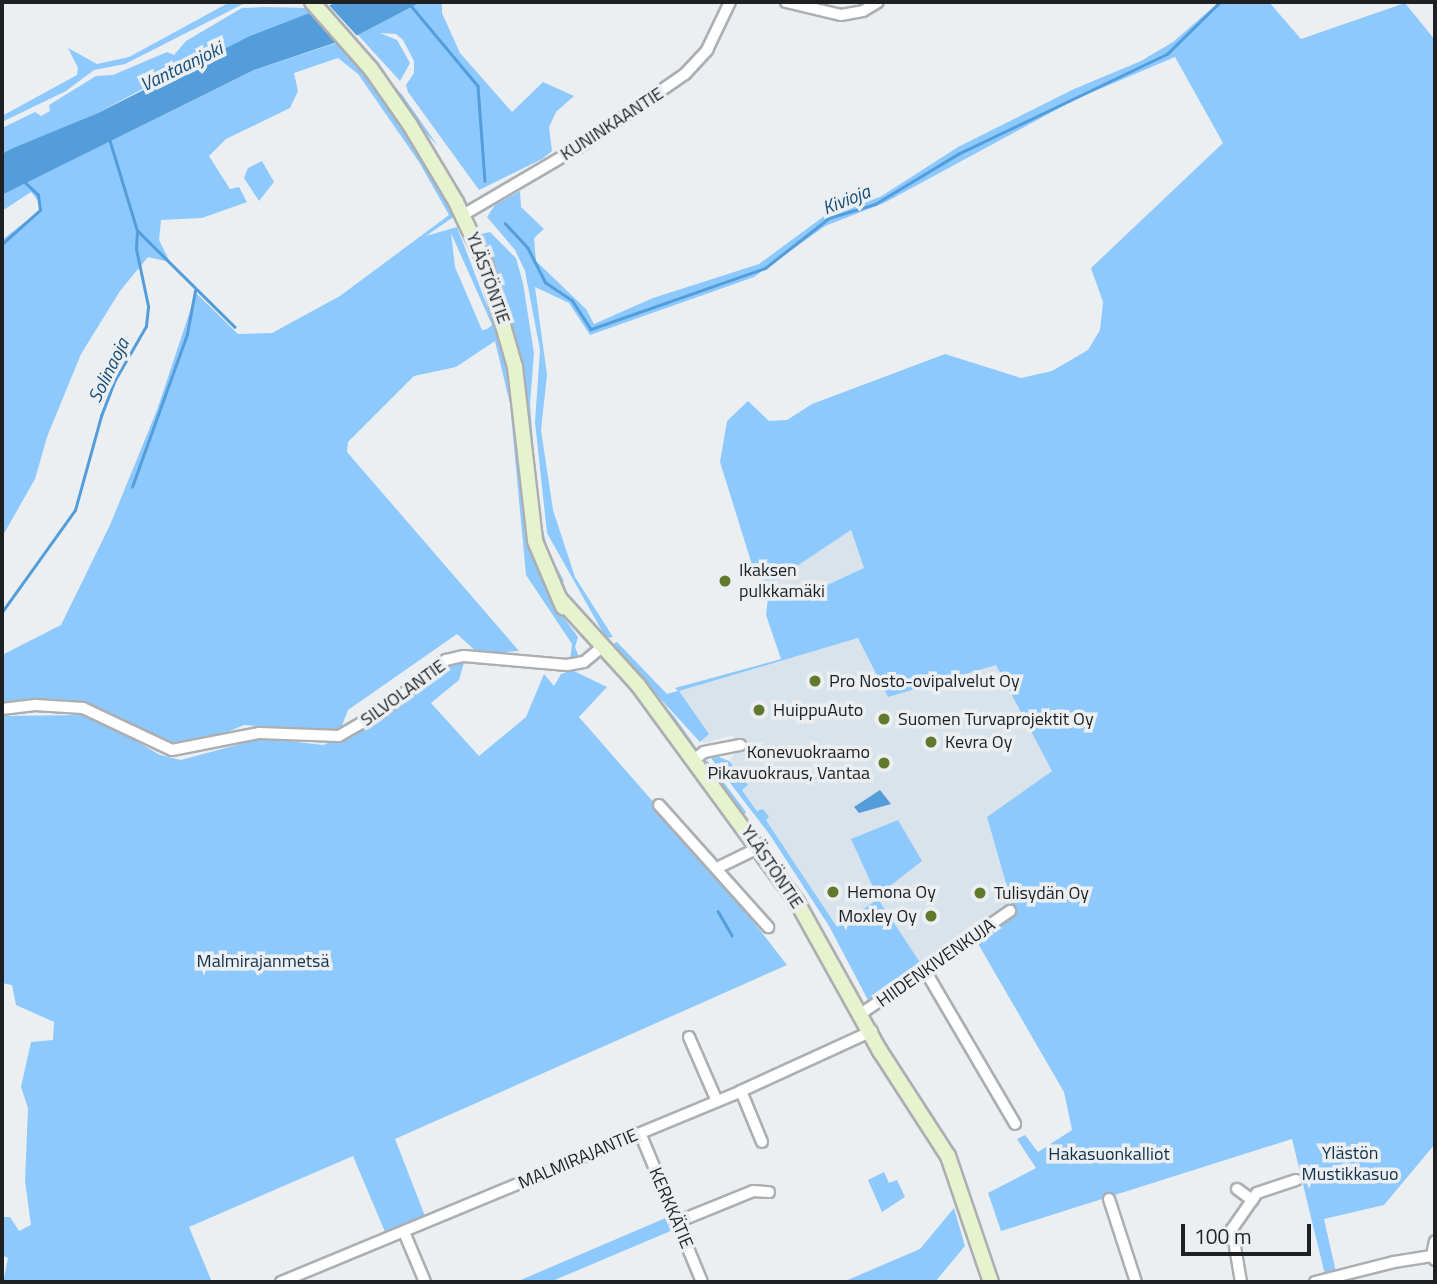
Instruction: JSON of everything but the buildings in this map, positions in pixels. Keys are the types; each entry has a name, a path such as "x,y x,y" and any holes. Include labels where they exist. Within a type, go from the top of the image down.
{"main road":[{"name":"YLÄSTÖNTIE","path":"312,2 355,50 410,125 463,215 495,288 509,338 531,519 544,568 559,598 598,650 657,712 760,846 872,1031 898,1064 958,1179 990,1282"}],"street":[{"name":"KUNINKAANTIE","path":"463,215 584,144 685,74 707,50 730,2"},
{"path":"786,2 841,15 863,12 878,2"},
{"name":"SILVOLANTIE","path":"2,709 35,705 83,709 172,750 259,733 339,736 382,711 446,660 464,656 567,665 584,662 598,650"},
{"path":"695,760 704,752 740,745"},
{"path":"659,805 768,927"},
{"path":"717,868 760,846"},
{"name":"HIIDENKIVENKUJA","path":"862,1013 926,972 1010,911"},
{"path":"926,972 1015,1124"},
{"name":"MALMIRAJANTIE","path":"281,1282 741,1091 872,1031"},
{"path":"689,1037 717,1101"},
{"path":"741,1091 762,1142"},
{"name":"KERKKÄTIE","path":"640,1133 702,1282"},
{"path":"1241,1282 1232,1229 1252,1200 1268,1187 1296,1180"},
{"path":"1237,1189 1252,1200"},
{"path":"677,1222 752,1191 769,1192"},
{"path":"1109,1199 1136,1282"},
{"path":"404,1232 425,1282"},
{"path":"1319,1282 1434,1258 1435,1241"}],"shaded area":[{"path":"338,2 421,2 358,35 254,70 2,195 2,154 98,113 250,36"},
{"path":"851,530 864,568 814,591 768,598 767,586"},
{"path":"859,638 888,697 996,664 1052,771 987,817 1015,915 977,942 972,933 923,967 837,927 766,820 769,817 758,811 742,790 748,785 729,761 740,747 733,735 704,743 667,694"},
{"path":"880,790 891,804 859,813 854,807"}],"green space":[{"path":"230,2 247,2 125,64 94,70 66,91 2,122 2,116 77,75 78,68 68,48 97,64 129,57"},
{"path":"421,2 442,2 442,13 460,53 512,112 543,82 574,96 556,112 549,127 552,151 542,159 479,190 408,92 406,85 414,73 414,61 403,40 396,34 380,33 397,40 410,63 400,81 358,35"},
{"path":"1219,2 1269,2 1301,39 1405,3 1435,40 1435,1144 1384,1205 1324,1219 1336,1272 1325,1275 1292,1139 1001,1231 988,1193 1036,1168 1017,1139 1025,1135 1038,1152 1072,1130 1064,1092 977,942 1015,915 987,817 1052,771 996,665 888,697 858,638 679,691 709,734 700,742 611,645 617,642 667,694 678,691 675,688 781,659 766,615 768,598 814,591 864,568 851,530 767,586 753,568 720,462 727,421 748,401 769,421 787,420 812,404 945,354 1021,378 1052,371 1088,350 1100,330 1103,302 1091,268 1223,143 1175,57 1076,99 884,203 825,226 754,277 590,335 569,303 535,287 547,375 541,430 553,510 575,577 613,637 606,638 547,533 535,422 540,350 525,271 515,250 487,217 495,205 520,191 521,207 544,229 534,238 536,261 586,309 594,324 653,298 759,264 827,214 880,197 958,147 1074,89 1141,61 1173,42"},
{"path":"242,8 308,8 312,13 181,68 98,113 2,154 2,128 35,112 41,116 50,111 49,105 96,76 113,75 167,52 174,55 186,41"},
{"path":"339,42 373,82 455,216 426,236 457,227 488,308 492,308 511,373 535,560 561,614 578,637 575,647 579,657 570,661 572,644 526,575 510,404 495,341 456,367 414,376 348,442 347,452 519,651 479,654 457,634 348,710 341,728 329,732 244,725 213,738 163,743 85,704 41,699 2,702 2,655 61,625 110,525 157,410 196,293 238,334 272,333 340,296 449,215 419,162 358,74 338,58 294,73 298,91 290,108 226,139 209,156 230,189 239,187 247,202 202,218 161,220 159,240 170,262 148,257 120,291 81,354 47,437 35,479 2,537 2,240 39,211 39,202 31,192 2,211 2,195 254,70","holes":["451,233 492,325 482,330 455,267"]},
{"path":"373,62 403,96 438,146 420,127"},
{"path":"262,161 274,182 259,201 244,178 248,168"},
{"path":"490,232 516,258 523,283 534,353 530,404 538,509 548,551 564,581 561,583 542,547 521,376 510,321 481,234"},
{"name":"Malmirajanmetsä","path":"465,659 459,680 431,703 479,756 526,717 544,674 554,686 561,674 572,670 607,687 579,717 717,875 787,965 395,1139 425,1216 385,1232 353,1156 189,1227 212,1282 3,1282 8,1258 2,1255 2,1217 10,1217 19,1231 31,1225 25,1181 28,1108 21,1087 31,1042 53,1040 54,1022 16,1005 12,985 2,983 2,716 82,715 108,725 160,755 181,760 262,738 323,745 362,730 435,672"},
{"path":"640,681 673,715 695,746 690,745"},
{"path":"719,757 729,761 748,785 742,790 757,811 763,809 769,817 766,820 837,927 878,899 923,967 877,999 868,1000 829,926 770,835 711,758"},
{"path":"707,760 746,812 744,815 705,764"},
{"path":"898,820 922,861 877,896 851,839"},
{"path":"884,1172 889,1183 897,1180 905,1197 882,1212 868,1180"},
{"path":"954,1208 965,1246 935,1282 843,1282 920,1249"},
{"path":"668,1217 673,1230 550,1282 516,1282"}],"pier":[{"path":"327,3 359,38 342,45 311,9"}],"waterway":[{"name":"Kivioja","path":"408,2 478,86 485,181"},
{"name":"Kivioja","path":"505,223 528,248 545,282 572,300 591,329 765,268 829,218 875,204 958,154 1167,54 1220,2"},
{"name":"Solinaoja","path":"2,612 75,510 101,416 115,380 146,326 148,306 136,249 137,231 109,139"},
{"path":"2,244 40,210 38,195 23,181"},
{"path":"138,231 235,327"},
{"path":"132,487 187,334 195,291"},
{"path":"718,911 732,935"}],"place":[{"name":"Ikaksen pulkkamäki","path":"725,581"},
{"name":"Pro Nosto-ovipalvelut Oy","path":"815,681"},
{"name":"HuippuAuto","path":"759,710"},
{"name":"Suomen Turvaprojektit Oy","path":"884,719"},
{"name":"Kevra Oy","path":"931,742"},
{"name":"Konevuokraamo Pikavuokraus, Vantaa","path":"884,763"},
{"name":"Hemona Oy","path":"833,892"},
{"name":"Tulisydän Oy","path":"980,893"},
{"name":"Moxley Oy","path":"931,916"}],"water label":[{"name":"Vantaanjoki","path":"181,66"}],"park label":[{"name":"Hakasuonkalliot","path":"1109,1154"},
{"name":"Ylästön Mustikkasuo","path":"1350,1164"}]}
